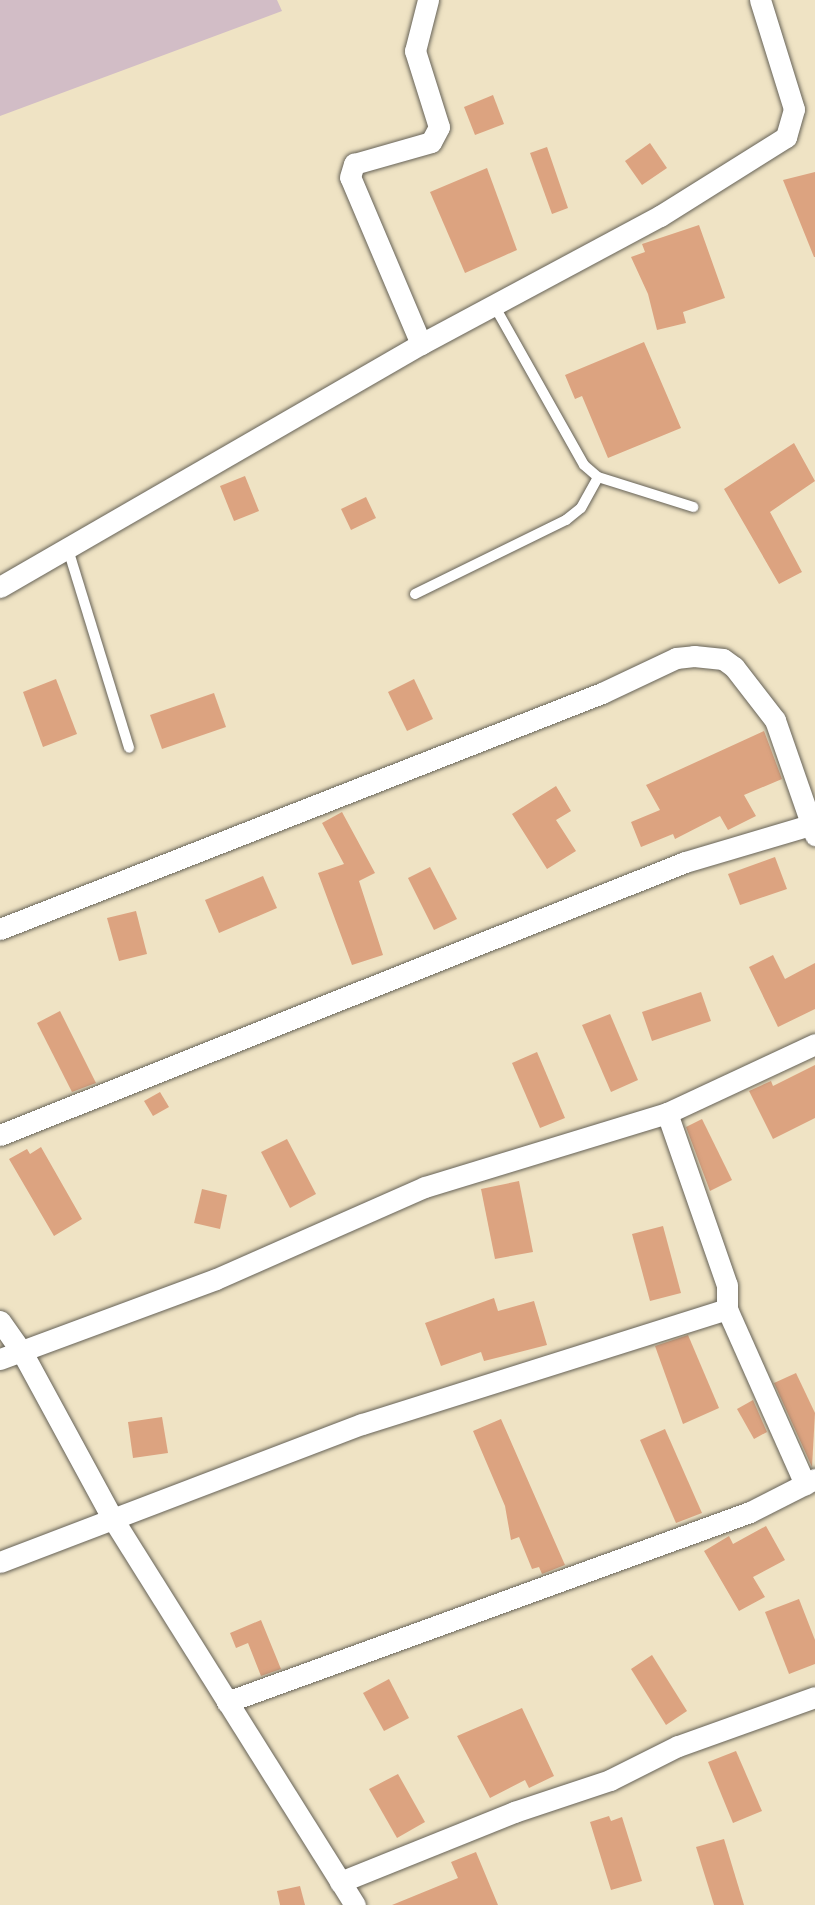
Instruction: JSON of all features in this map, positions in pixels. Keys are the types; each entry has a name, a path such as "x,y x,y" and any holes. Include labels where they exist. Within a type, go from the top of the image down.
{"street":[{"path":"421,344 350,177 354,164 432,142 439,127 415,51 428,0"},
{"path":"0,587 421,344 495,307 743,166 786,137 792,125 794,109 784,64 760,0"},
{"path":"0,929 602,693 676,658 694,656 723,659 734,667 775,720 789,752 813,830 685,862 0,1135"},
{"path":"0,1359 216,1279 425,1187 667,1113 815,1044"},
{"path":"227,1702 737,1517 810,1481 727,1310 723,1272 667,1113"},
{"path":"0,1562 111,1516 362,1424 727,1310"},
{"path":"0,1321 22,1352 111,1516 355,1905"},
{"path":"340,1882 513,1812 610,1780 689,1741 815,1697"}],"lane":[{"path":"495,307 584,465 598,477 693,507"},
{"path":"415,594 566,520 582,508 598,477"},
{"path":"67,546 129,748"}],"shaded area":[{"path":"0,0 277,0 282,11 0,116"}],"building":[{"path":"493,95 504,124 475,135 464,107"},
{"path":"650,143 667,168 642,185 625,161"},
{"path":"547,147 568,208 552,214 530,153"},
{"path":"487,168 517,250 465,273 430,192"},
{"path":"815,172 815,257 814,257 783,180"},
{"path":"699,225 725,298 683,312 686,323 657,330 648,294 631,257 645,252 642,244"},
{"path":"644,342 681,428 608,458 582,396 575,399 565,375"},
{"path":"794,443 815,481 770,512 802,572 779,584 724,489"},
{"path":"245,476 259,511 234,521 220,486"},
{"path":"366,497 376,518 351,530 341,509"},
{"path":"56,679 77,734 43,747 23,692"},
{"path":"414,679 433,719 407,731 388,692"},
{"path":"214,693 226,727 162,749 150,715"},
{"path":"764,731 782,779 744,795 756,816 728,830 720,816 675,839 673,834 641,847 631,822 660,810 646,785"},
{"path":"556,786 571,811 556,820 576,851 547,869 512,814"},
{"path":"342,812 375,873 359,881 383,955 352,965 318,873 344,864 322,823"},
{"path":"775,857 787,889 740,905 728,874"},
{"path":"430,867 457,919 434,930 408,878"},
{"path":"263,876 277,908 219,933 205,900"},
{"path":"136,911 147,954 119,961 107,918"},
{"path":"773,955 785,979 815,963 815,1009 778,1027 749,967"},
{"path":"701,992 711,1021 652,1041 642,1012"},
{"path":"60,1011 96,1083 72,1092 37,1023"},
{"path":"610,1014 638,1080 611,1092 582,1025"},
{"path":"537,1052 565,1118 540,1128 512,1063"},
{"path":"815,1065 815,1118 773,1139 749,1091 771,1081 773,1086"},
{"path":"160,1092 169,1107 153,1116 144,1101"},
{"path":"702,1119 732,1180 710,1191 686,1127"},
{"path":"287,1139 316,1194 290,1208 261,1152"},
{"path":"41,1147 82,1219 54,1236 9,1159 27,1149 30,1154"},
{"path":"519,1181 533,1252 495,1259 481,1189"},
{"path":"202,1189 227,1195 220,1229 194,1223"},
{"path":"663,1226 681,1293 650,1301 632,1234"},
{"path":"494,1298 498,1311 534,1301 547,1345 484,1361 481,1352 441,1366 425,1323"},
{"path":"688,1335 719,1408 683,1424 655,1346"},
{"path":"796,1373 815,1413 812,1467 774,1383"},
{"path":"753,1400 767,1432 754,1439 737,1409"},
{"path":"162,1417 168,1453 133,1458 128,1422"},
{"path":"501,1419 565,1565 542,1574 539,1567 532,1569 519,1537 511,1540 505,1506 473,1431"},
{"path":"665,1429 702,1513 676,1523 640,1440"},
{"path":"766,1526 785,1560 753,1577 765,1597 739,1611 704,1551 729,1536 733,1544"},
{"path":"799,1599 815,1640 815,1664 789,1674 765,1612"},
{"path":"261,1620 281,1669 261,1676 248,1643 236,1648 230,1633"},
{"path":"652,1655 687,1711 666,1725 631,1669"},
{"path":"389,1679 409,1718 384,1731 363,1693"},
{"path":"522,1708 554,1776 529,1788 525,1780 490,1798 457,1736"},
{"path":"736,1751 762,1811 733,1823 708,1762"},
{"path":"398,1774 425,1822 397,1838 369,1789"},
{"path":"609,1816 611,1821 622,1817 642,1881 611,1890 590,1822"},
{"path":"724,1839 744,1905 714,1905 696,1847"},
{"path":"476,1852 498,1905 392,1905 458,1878 451,1862"},
{"path":"300,1886 305,1905 280,1905 277,1891"}]}
